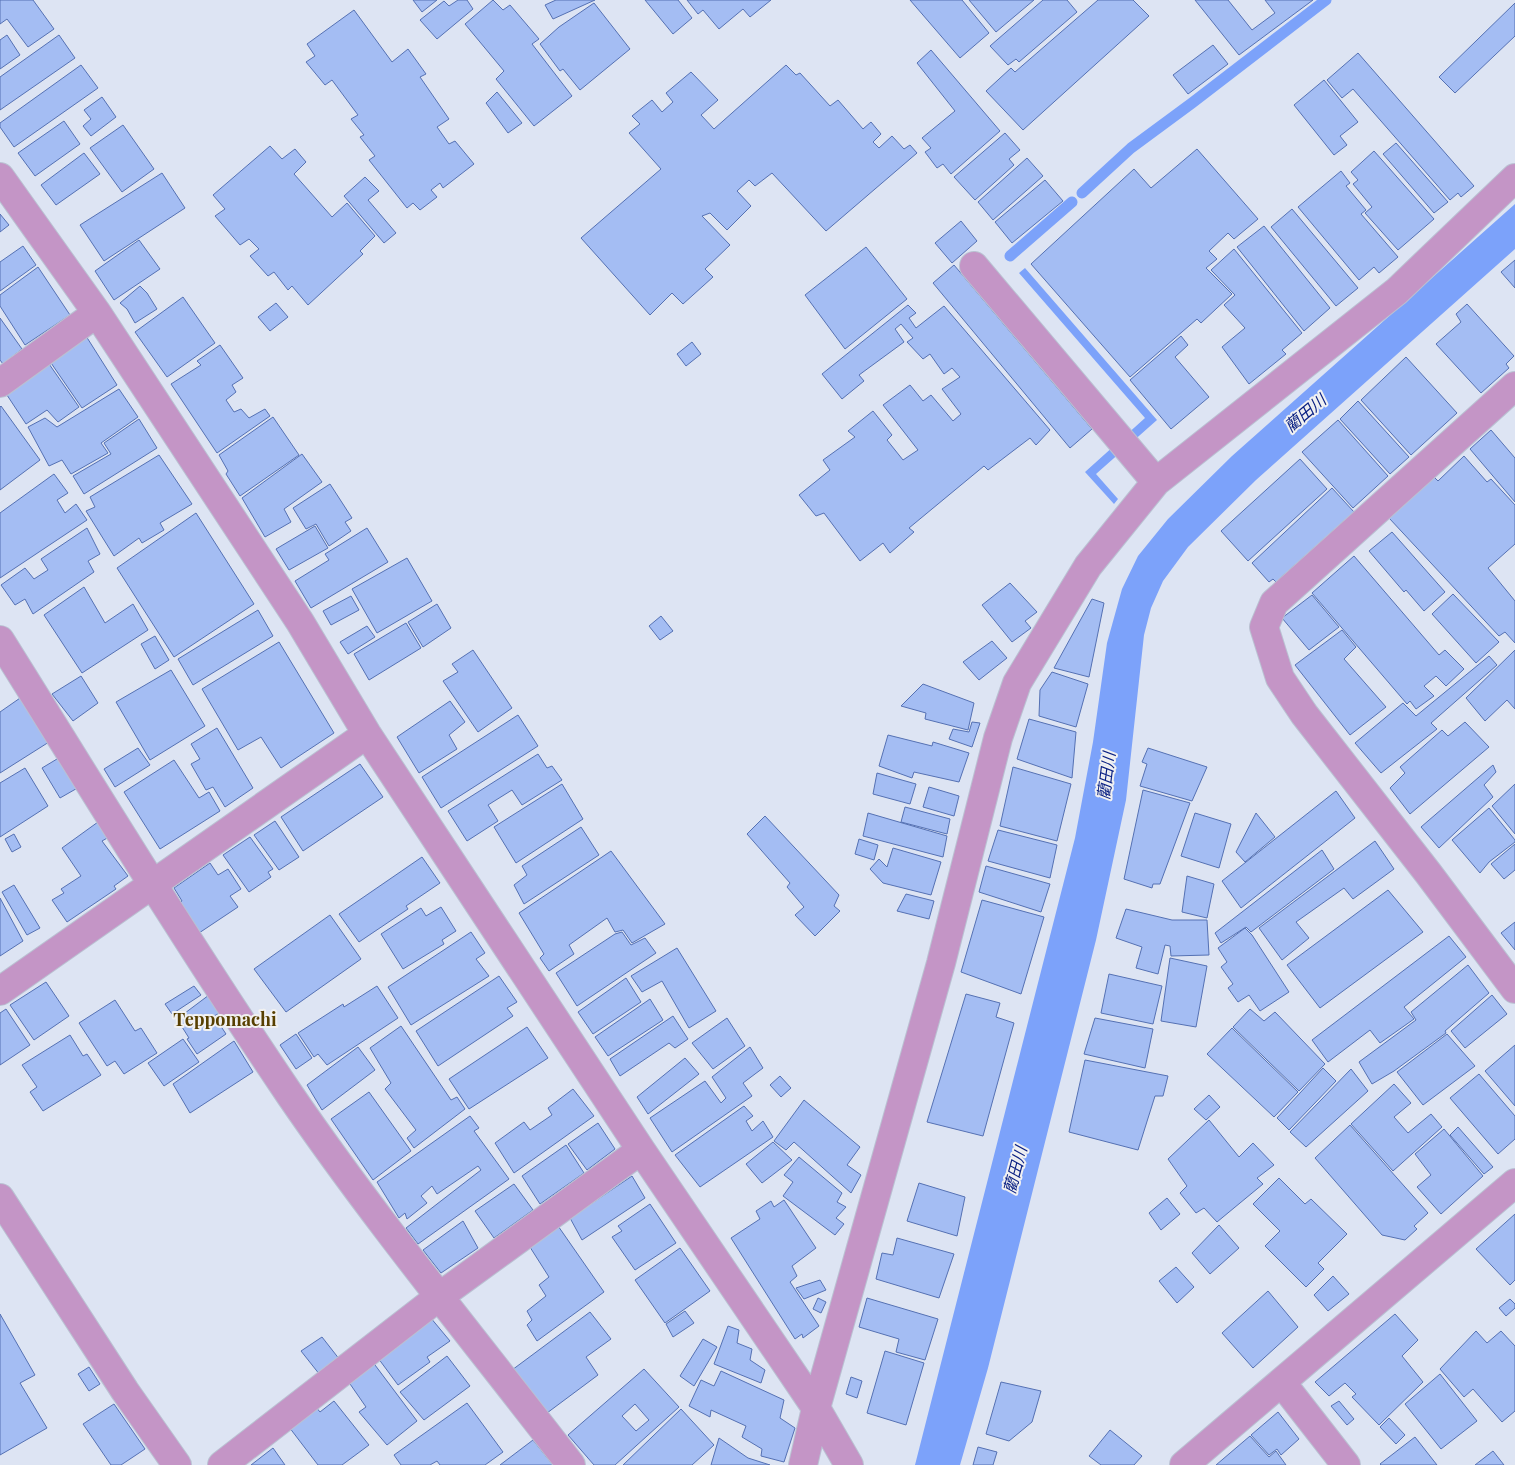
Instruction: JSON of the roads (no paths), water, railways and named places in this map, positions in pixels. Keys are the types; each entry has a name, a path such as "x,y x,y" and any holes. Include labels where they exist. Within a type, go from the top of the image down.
{"street":[{"path":"0,177 97,313 300,622 367,734 641,1150 816,1408 848,1465"},
{"path":"803,1465 816,1408 941,963 998,738 1017,683 1088,566 1156,482 1397,292 1515,178"},
{"path":"974,266 1156,482"},
{"path":"0,383 97,313"},
{"path":"1515,386 1274,603 1264,627 1280,678 1304,714 1515,989"},
{"path":"0,640 153,885 291,1096 364,1197 571,1465"},
{"path":"0,991 367,734"},
{"path":"222,1465 440,1296 641,1150"},
{"path":"1184,1465 1515,1183"},
{"path":"0,1198 125,1392 177,1465"},
{"path":"1282,1383 1346,1465"}],"water":[{"name":"藺田川","path":"1515,204 1515,249 1256,480 1188,547 1163,581 1151,608 1144,635 1126,800 1096,940 988,1368 960,1465 915,1465 1075,838 1093,742 1107,643 1122,589 1138,556 1168,519 1232,456"},
{"path":"1025,268 1157,420 1096,474 1118,499 1114,504 1085,472 1145,418 1019,273"}],"waterway":[{"path":"1082,193 1131,148 1326,0"},
{"path":"1010,256 1072,202"}],"district":[{"name":"Teppomachi","path":"225,1020"}]}
